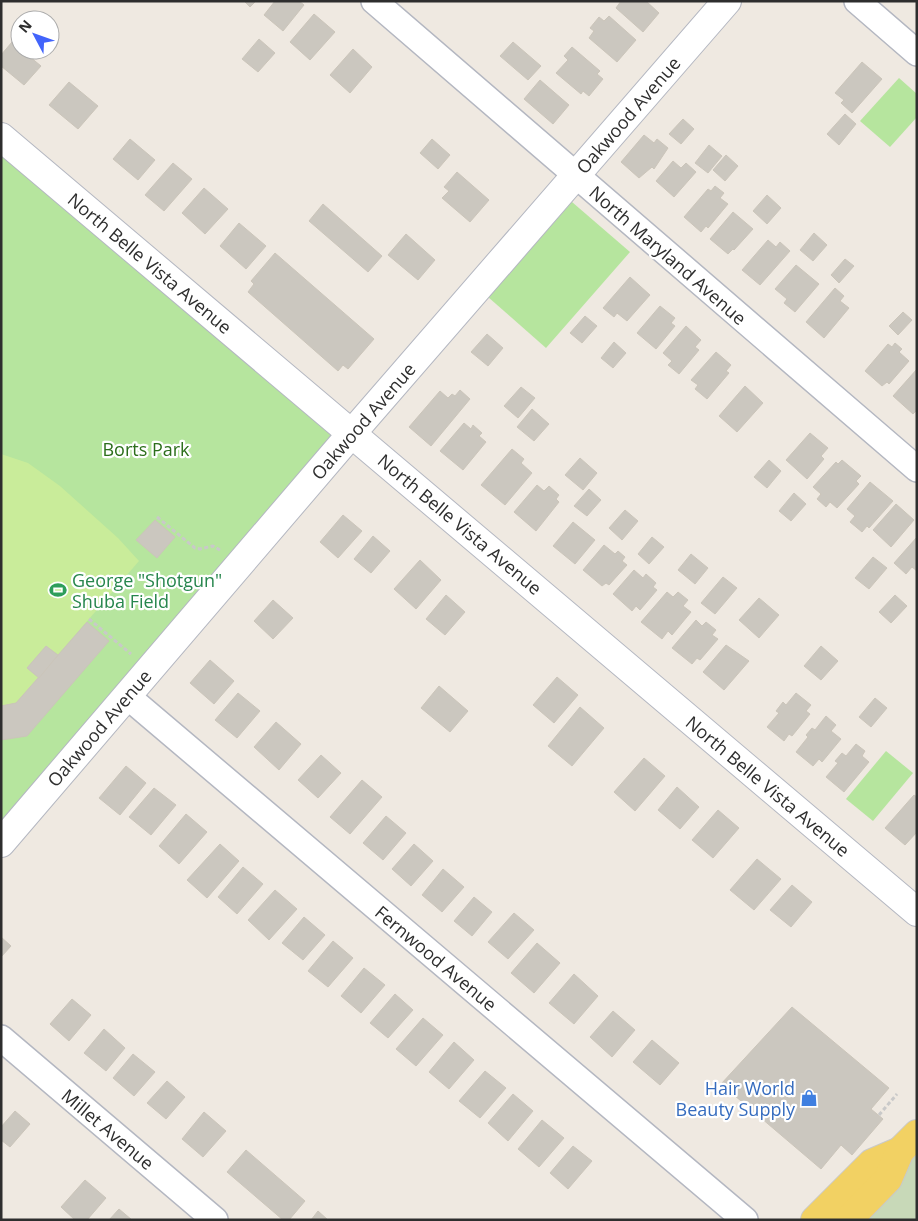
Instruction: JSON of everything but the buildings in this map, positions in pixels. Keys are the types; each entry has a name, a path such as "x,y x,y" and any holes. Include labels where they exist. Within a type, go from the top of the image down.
{"main road":[{"path":"815,1220 872,1163 908,1143"},
{"path":"848,1220 888,1179 908,1143"}],"street":[{"name":"North Maryland Avenue","path":"374,1 917,469"},
{"name":"Oakwood Avenue","path":"1,843 352,433 727,1"},
{"path":"857,1 917,53"},
{"name":"North Belle Vista Avenue","path":"1,137 917,912"},
{"name":"Fernwood Avenue","path":"127,696 744,1220"},
{"name":"Millet Avenue","path":"1,1038 215,1220"}],"path":[{"path":"157,517 195,548 200,549 212,546 223,552"},
{"path":"89,619 134,656"},
{"path":"879,1115 897,1094"}],"green space":[{"path":"899,78 917,94 917,117 890,147 860,121"},
{"name":"Borts Park","path":"1,137 352,433 1,822"},
{"path":"572,202 630,252 546,348 488,297"},
{"name":"George \"Shotgun\" Shuba Field","path":"1,454 28,463 60,486 118,538 139,561 58,655 46,646 27,668 39,678 16,703 1,706"},
{"path":"886,751 913,773 873,821 846,799"},
{"path":"917,1144 917,1220 846,1220"}],"place":[{"name":"George \"Shotgun\" Shuba Field","path":"58,590"},
{"name":"Hair World Beauty Supply","path":"809,1098"}]}
